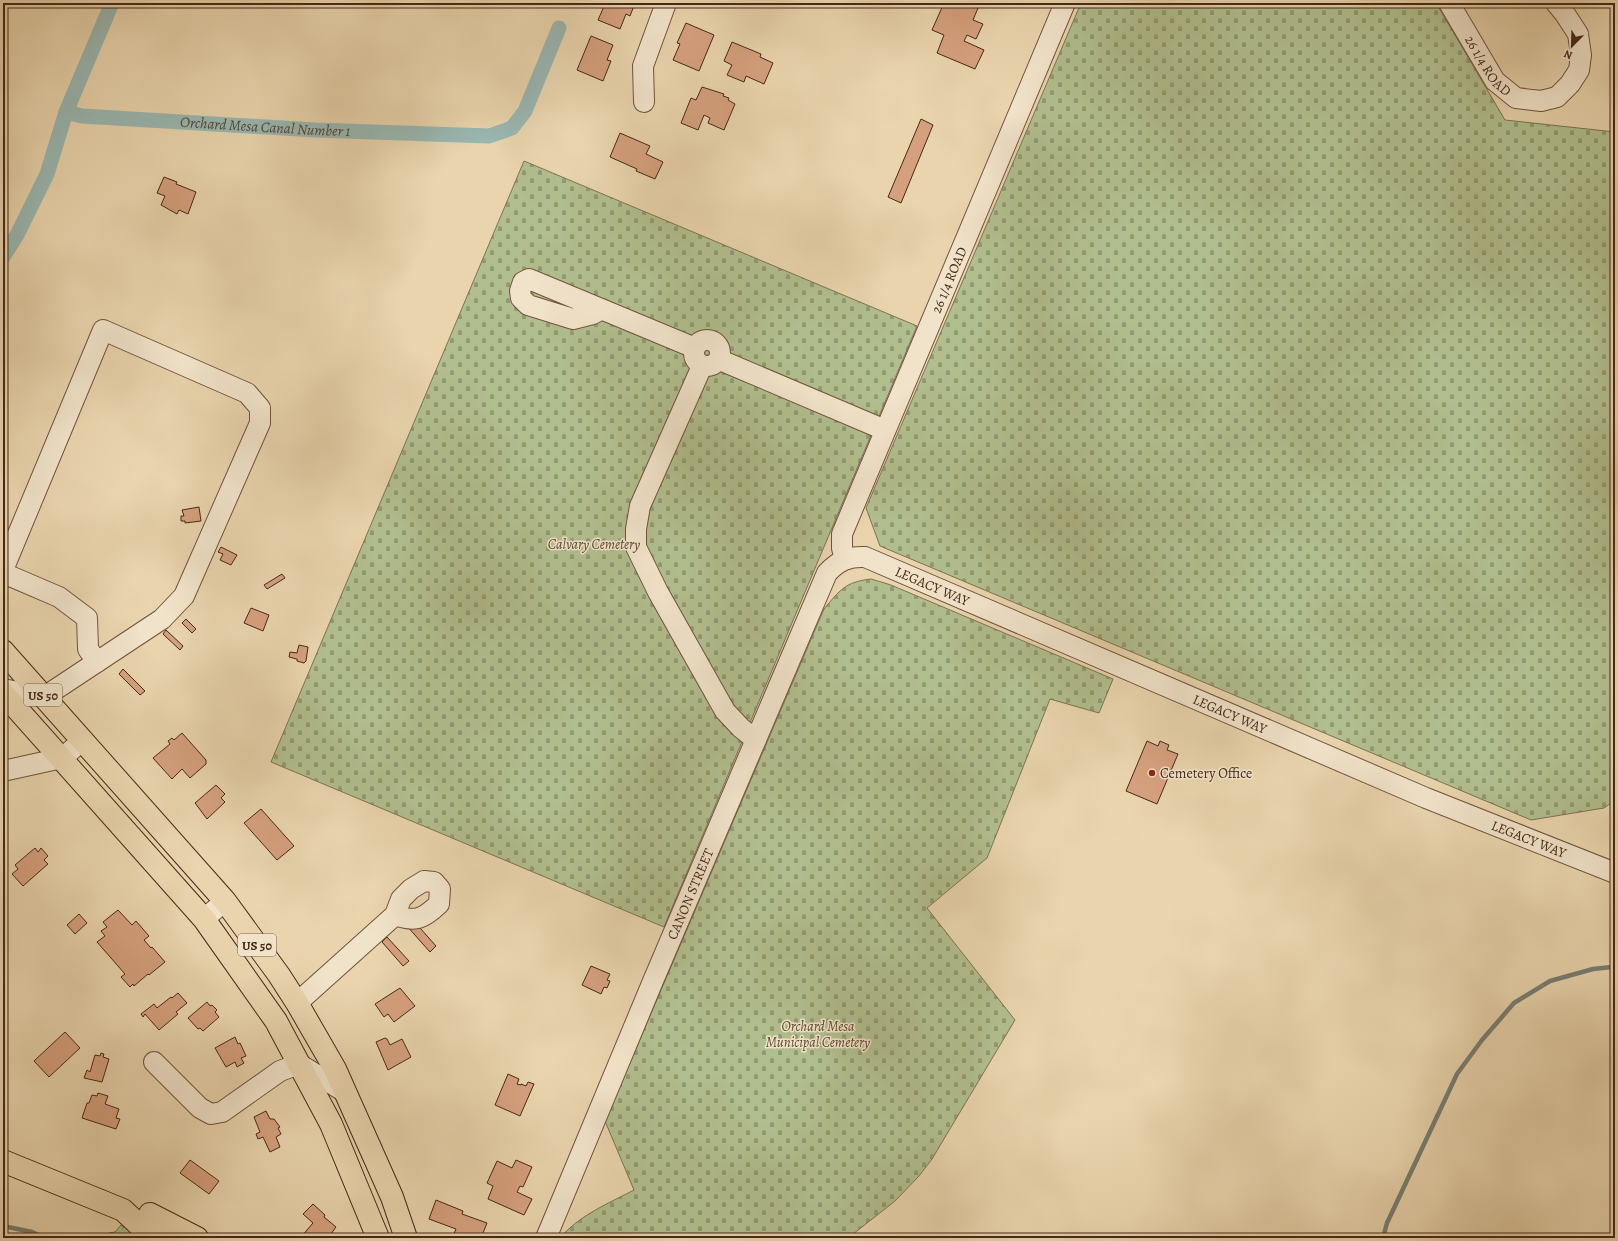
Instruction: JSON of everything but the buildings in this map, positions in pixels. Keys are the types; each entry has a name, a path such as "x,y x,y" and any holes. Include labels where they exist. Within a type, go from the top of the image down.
{"main road":[{"name":"US 50","path":"3,651 226,901 279,975 335,1069 392,1197 406,1238"},
{"name":"US 50","path":"3,693 204,919 276,1021 331,1124 378,1238"},
{"path":"3,1161 123,1210 145,1211 197,1238"},
{"path":"123,1210 138,1224 166,1238"}],"street":[{"path":"644,102 643,66 666,3"},
{"name":"26 1/4 ROAD","path":"845,559 842,548 842,534 1065,3"},
{"name":"26 1/4 ROAD","path":"1448,3 1495,81 1516,98 1541,101 1557,97 1570,84 1579,70 1581,54 1578,34 1556,3"},
{"path":"602,309 695,348 699,342 706,340 713,341 721,352 711,363 640,506 636,529 636,548 658,592 725,711 741,728 756,740"},
{"path":"3,570 103,330 247,393 260,408 260,423 184,596 162,620 44,697 3,689"},
{"path":"711,363 885,430"},
{"name":"LEGACY WAY","path":"845,559 854,557 865,558 1426,798 1615,873"},
{"name":"CANON STREET","path":"546,1238 653,981 827,572 834,565 845,559"},
{"path":"3,573 60,597 86,618 88,649 97,662"},
{"path":"3,771 62,758 83,740"},
{"path":"204,919 226,901"},
{"path":"297,1003 395,915"},
{"path":"154,1062 200,1108 211,1114 222,1112 280,1071 299,1064 345,1092"}],"green space":[{"path":"1081,3 1436,3 1505,120 1615,132 1615,800 1604,808 1531,820 880,546 866,508"},
{"name":"Calvary Cemetery","path":"524,161 917,326 664,927 271,762"},
{"name":"Orchard Mesa Municipal Cemetery","path":"871,579 891,585 1113,679 1099,713 1050,699 987,858 927,908 1015,1020 932,1159 919,1176 895,1201 848,1238 560,1238 567,1230 585,1217 604,1205 634,1190 605,1121 824,609 844,588 855,582"},
{"path":"121,1225 140,1238 111,1238 109,1233 115,1232"}],"waterway":[{"name":"Orchard Mesa Canal Number 1","path":"3,257 17,235 47,174 66,112 112,3"},
{"name":"Orchard Mesa Canal Number 1","path":"66,112 82,116 315,130 489,136 512,128 525,111 559,28"},
{"path":"1383,1238 1387,1223 1457,1074 1482,1040 1514,1003 1550,981 1593,969 1615,968"},
{"path":"3,1226 32,1232 45,1238"}],"place":[{"name":"Cemetery Office","path":"1152,773"}]}
